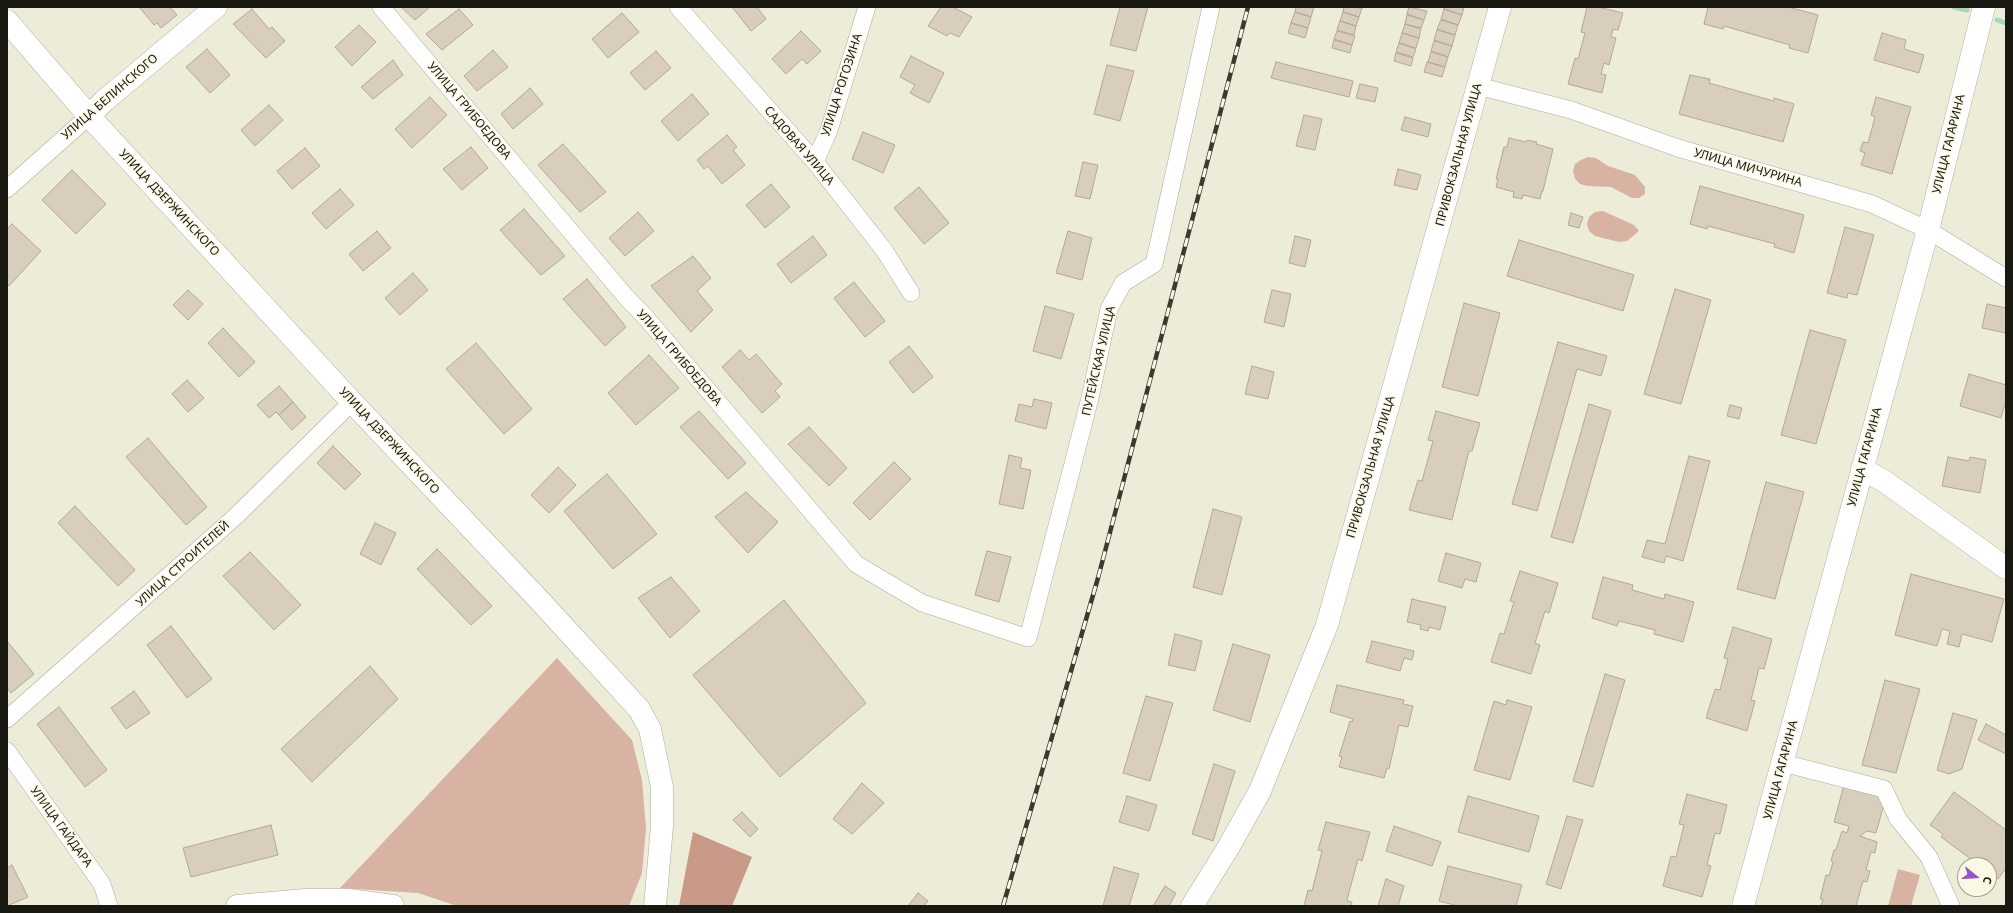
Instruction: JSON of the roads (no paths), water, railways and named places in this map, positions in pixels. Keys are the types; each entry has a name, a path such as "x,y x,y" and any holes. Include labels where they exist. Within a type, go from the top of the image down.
{"main road":[{"name":"УЛИЦА БЕЛИНСКОГО","path":"89,116 104,101 216,7"},
{"name":"ПРИВОКЗАЛЬНАЯ УЛИЦА","path":"1192,906 1228,848 1260,791 1327,625 1500,7"},
{"name":"УЛИЦА ГАГАРИНА","path":"1743,906 1928,230 1984,7"},
{"name":"УЛИЦА ДЗЕРЖИНСКОГО","path":"7,21 89,116 352,402 541,602 639,709 650,729 662,787 662,826 655,906"},
{"path":"1862,469 1884,481 2006,568"},
{"path":"237,906 305,900 348,900 393,906"}],"street":[{"name":"УЛИЦА ГРИБОЕДОВА","path":"381,7 626,297 648,320 856,564 922,603 1028,638"},
{"name":"САДОВАЯ УЛИЦА","path":"678,7 815,162 884,250 911,293"},
{"name":"УЛИЦА РОГОЗИНА","path":"815,162 828,130 868,7"},
{"name":"ПУТЕЙСКАЯ УЛИЦА","path":"1028,638 1090,398 1108,309 1123,283 1154,264 1211,7"},
{"name":"УЛИЦА МИЧУРИНА","path":"1478,86 1571,110 1678,148 1872,204 1928,230 2006,278"},
{"name":"УЛИЦА БЕЛИНСКОГО","path":"7,189 89,116"},
{"name":"УЛИЦА СТРОИТЕЛЕЙ","path":"7,720 235,517 352,402"},
{"name":"УЛИЦА ГАЙДАРА","path":"7,750 102,884 109,906"},
{"path":"1783,763 1884,790 1898,819 1929,857 1951,906"}],"waterway":[{"path":"1954,7 1967,10"},
{"path":"1997,20 2006,23"}],"railway":[{"path":"1003,906 1098,578 1248,7"}]}
